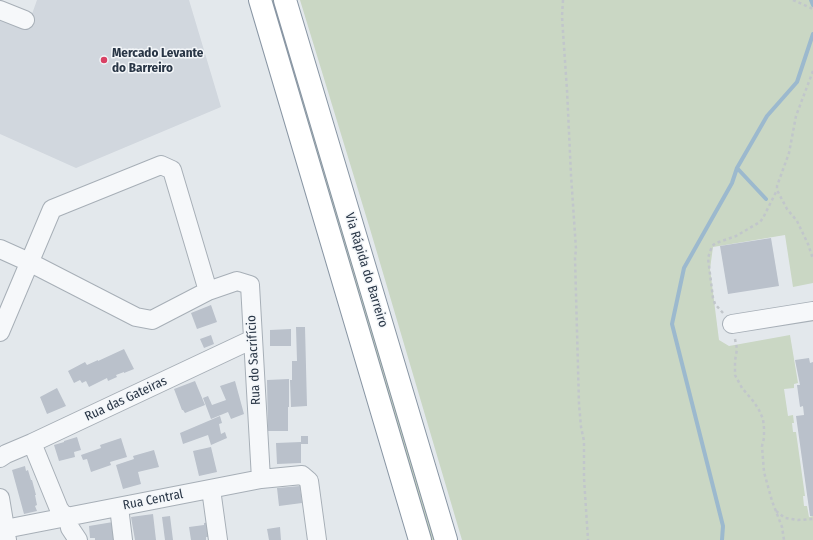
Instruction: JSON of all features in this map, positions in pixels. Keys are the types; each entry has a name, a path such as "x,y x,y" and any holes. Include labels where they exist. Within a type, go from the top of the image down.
{"highway":[{"name":"Via Rápida do Barreiro","path":"260,0 420,540"},
{"name":"Via Rápida do Barreiro","path":"285,0 446,540"}],"street":[{"path":"0,10 25,20"},
{"path":"0,249 29,262 136,317 152,320 208,291 172,170 161,165 52,209 29,262 0,332"},
{"name":"Rua do Sacrifício","path":"208,291 237,281 250,285 261,479"},
{"path":"732,324 813,311"},
{"name":"Rua das Gateiras","path":"0,458 253,339"},
{"path":"32,443 59,509 68,517 70,528 78,540"},
{"name":"Rua Central","path":"6,535 68,517 261,479 302,475 309,481 317,540"},
{"path":"210,489 218,540"},
{"path":"0,498 6,535"},
{"path":"119,507 123,540"}],"path":[{"path":"563,0 563,32 576,249 575,258 581,427 584,441 584,478 588,540"},
{"path":"793,0 813,10"},
{"path":"784,540 782,527 775,510 764,472 762,446 764,428 762,419 757,406 742,388 735,374 737,349 732,324 715,304 712,298 708,258 712,246 716,243 736,236 760,222 763,218 777,190 777,186 789,153 796,116 813,71"},
{"path":"777,190 787,209 797,221 808,244 813,259"},
{"path":"775,510 784,518 798,520 813,519"}],"shaded area":[{"name":"Mercado Levante do Barreiro","path":"37,0 189,0 221,107 76,168 0,134 0,1 32,14"}],"green space":[{"path":"270,0 278,0 439,540 432,540"},
{"path":"300,0 813,0 813,283 793,287 785,235 713,247 710,269 719,340 729,346 790,335 798,383 794,384 794,388 784,389 788,416 793,415 793,432 796,432 805,496 803,496 804,506 807,506 809,517 813,516 813,540 462,540 370,229"}],"building":[{"path":"771,238 779,286 728,294 720,246"},
{"path":"211,305 217,322 197,329 191,313"},
{"path":"296,327 305,327 307,406 291,407 290,380 292,380 292,361 297,361"},
{"path":"291,329 291,346 270,346 270,330"},
{"path":"211,335 214,344 204,348 200,339"},
{"path":"124,349 134,369 116,375 117,377 108,381 107,378 89,387 86,381 82,383 80,380 74,383 68,371 85,362 87,365"},
{"path":"809,358 810,363 813,362 813,516 810,516 796,416 804,415 803,406 800,407 797,385 800,385 795,360"},
{"path":"289,379 288,431 268,431 267,380"},
{"path":"195,381 205,405 185,413 182,410 174,389"},
{"path":"235,381 244,414 231,419 228,412 211,419 203,398 208,396 212,405 226,400 220,386"},
{"path":"57,388 66,406 47,414 40,397"},
{"path":"220,416 222,423 219,424 221,434 225,432 227,438 211,445 208,435 183,444 180,433"},
{"path":"301,436 308,436 308,444 301,444 301,463 277,464 276,443 301,442"},
{"path":"77,437 81,450 74,452 75,457 59,461 54,445"},
{"path":"121,438 127,457 110,462 111,465 91,472 87,459 83,460 81,455 101,448 100,445"},
{"path":"211,447 217,472 199,476 193,451"},
{"path":"154,450 159,467 138,472 141,484 123,489 116,465 134,459 133,456"},
{"path":"25,466 26,471 28,470 32,480 36,495 37,505 35,506 37,511 24,514 12,470"},
{"path":"300,486 302,503 279,506 277,488"},
{"path":"153,514 156,540 135,540 131,517"},
{"path":"170,516 173,540 165,540 162,517"},
{"path":"113,522 115,540 95,540 95,538 90,538 89,526"},
{"path":"210,522 210,537 206,537 206,540 191,540 189,527 204,525 204,523"},
{"path":"280,527 281,540 269,540 267,529"}],"waterway":[{"path":"811,0 813,5"},
{"path":"722,540 723,526 672,324 684,268 732,183 737,168 767,116 797,82 813,34"},
{"path":"737,168 766,199"}],"place":[{"name":"Mercado Levante do Barreiro","path":"104,60"}]}
